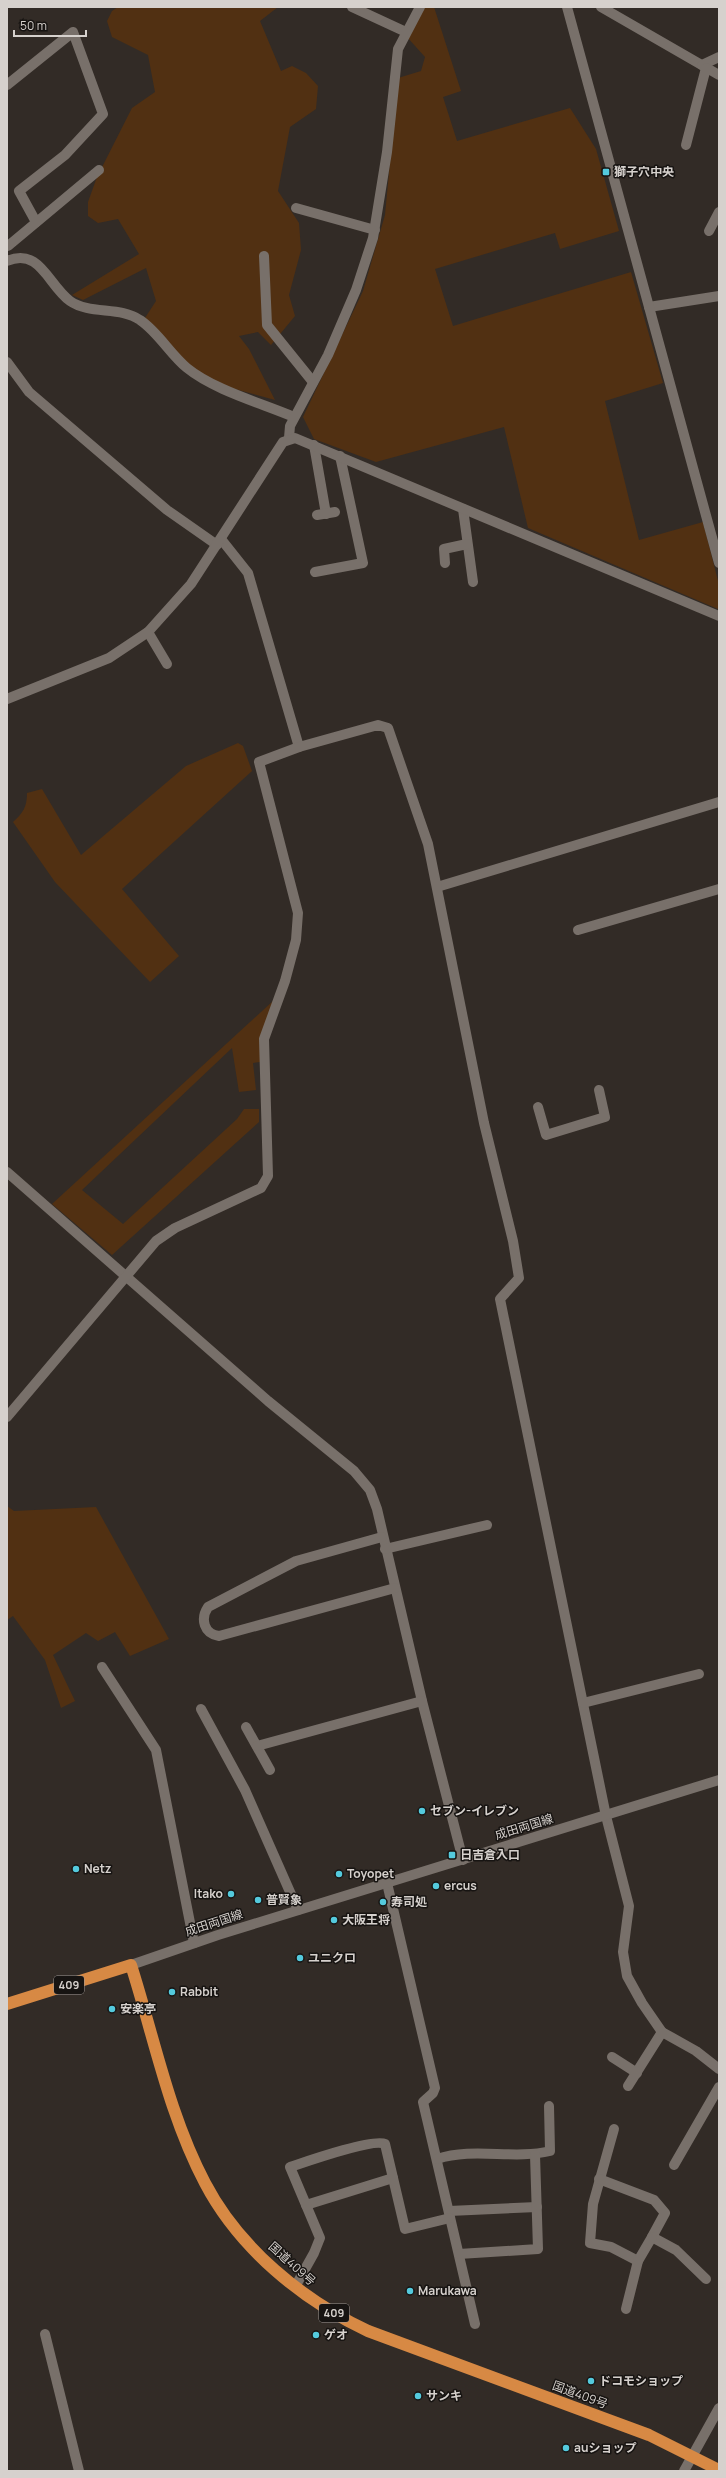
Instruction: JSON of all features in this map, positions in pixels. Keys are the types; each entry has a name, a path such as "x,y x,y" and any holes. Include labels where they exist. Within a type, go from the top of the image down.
{"highway":[{"name":"409","path":"7,2004 131,1965"},
{"name":"国道409号","path":"131,1965 172,2101 205,2184 217,2202 251,2245 295,2287 347,2321 388,2340 641,2432 719,2470"}],"street":[{"path":"352,7 406,32"},
{"path":"289,438 290,426 294,417 328,355 356,290 374,230 387,152 398,49 420,7"},
{"path":"567,7 719,563"},
{"path":"600,7 719,75"},
{"path":"7,85 73,32 103,114 65,155 19,191 36,222"},
{"path":"686,145 704,67 719,57"},
{"path":"18,257 7,246 99,170"},
{"path":"296,208 374,230"},
{"path":"709,231 719,212"},
{"path":"264,256 267,325 313,382"},
{"path":"7,261 18,257 26,257 35,262 70,300 81,306 128,315 140,320 187,368 218,388 294,417"},
{"path":"649,307 719,296"},
{"path":"7,362 29,392 167,510 219,542 248,573 298,746"},
{"path":"7,699 109,658 148,632 178,601 219,542 283,442 289,438 299,438 463,509 719,616"},
{"path":"314,445 326,514"},
{"path":"315,572 363,563 340,456"},
{"path":"463,509 473,582"},
{"path":"445,563 444,549 467,544"},
{"path":"148,632 167,664"},
{"path":"7,1417 156,1241 175,1228 261,1188 268,1176 264,1039 285,981 296,940 298,913 259,762 298,746 378,725 388,728 428,844 484,1123 513,1241 519,1278 500,1299 606,1816 629,1906 623,1952 627,1976 642,2003 662,2032 696,2051 718,2066"},
{"path":"436,887 719,802"},
{"path":"578,930 719,889"},
{"path":"538,1107 546,1135 605,1117 599,1090"},
{"path":"7,1172 268,1401 363,1480 373,1496 422,1701 463,1860"},
{"path":"385,1549 487,1525"},
{"path":"382,1537 296,1561 208,1607 203,1617 205,1627 212,1636 219,1636 395,1588"},
{"path":"102,1667 156,1750 194,1943"},
{"path":"583,1703 699,1674"},
{"path":"257,1746 422,1701"},
{"path":"201,1710 245,1790 298,1910"},
{"path":"246,1727 270,1770"},
{"name":"成田両国線","path":"131,1965 298,1910 719,1780"},
{"path":"387,1883 435,2088 433,2093 423,2102 475,2324"},
{"path":"628,2086 662,2032"},
{"path":"612,2057 637,2073"},
{"path":"674,2165 719,2087"},
{"path":"437,2158 462,2153 535,2154 550,2151 549,2106"},
{"path":"614,2129 593,2204 590,2244 611,2248 638,2260"},
{"path":"295,2287 314,2253 320,2238 290,2167 381,2142 385,2144 405,2229 450,2214 537,2207"},
{"path":"459,2254 538,2249 535,2154"},
{"path":"306,2205 393,2178"},
{"path":"599,2180 654,2200 665,2213 638,2260 626,2309"},
{"path":"652,2237 676,2250 706,2279"},
{"path":"45,2334 79,2471"},
{"path":"684,2471 719,2408"}],"shaded area":[{"path":"118,7 278,7 260,21 281,71 292,66 306,73 318,86 316,109 290,127 278,191 299,223 301,250 289,295 295,316 271,345 258,332 239,336 249,349 275,400 220,385 188,367 143,321 156,301 146,268 83,300 72,295 139,254 118,219 98,223 88,216 88,202 97,177 132,108 155,92 148,55 112,37 107,21 112,11"},
{"path":"425,7 434,7 461,91 443,97 457,141 570,108 596,149 619,231 560,249 555,233 435,269 453,326 631,272 663,383 605,401 639,540 703,522 719,585 718,609 528,528 504,427 376,462 314,439 303,417 363,291 385,215 398,78 421,71 425,57 407,37"},
{"path":"238,743 243,746 252,771 122,889 179,956 150,982 55,882 13,822 24,809 27,793 42,789 81,855 186,766"},
{"path":"273,1001 260,1062 253,1063 256,1090 239,1092 232,1048 82,1190 123,1224 237,1119 244,1109 259,1109 259,1122 112,1255 52,1204"},
{"path":"7,1506 14,1511 96,1507 169,1639 130,1656 115,1632 98,1641 86,1633 53,1655 75,1701 61,1708 45,1660 13,1616 7,1620"}],"place":[{"name":"獅子穴中央","path":"606,172"},
{"name":"セブン-イレブン","path":"422,1811"},
{"name":"日吉倉入口","path":"452,1855"},
{"name":"Netz","path":"76,1869"},
{"name":"Toyopet","path":"339,1874"},
{"name":"ercus","path":"436,1886"},
{"name":"Itako","path":"231,1894"},
{"name":"普賢象","path":"258,1900"},
{"name":"寿司処","path":"383,1902"},
{"name":"大阪王将","path":"334,1920"},
{"name":"ユニクロ","path":"300,1958"},
{"name":"Rabbit","path":"172,1992"},
{"name":"安楽亭","path":"112,2009"},
{"name":"Marukawa","path":"410,2291"},
{"name":"ゲオ","path":"316,2335"},
{"name":"ドコモショップ","path":"591,2381"},
{"name":"サンキ","path":"418,2396"},
{"name":"auショップ","path":"566,2448"}]}
